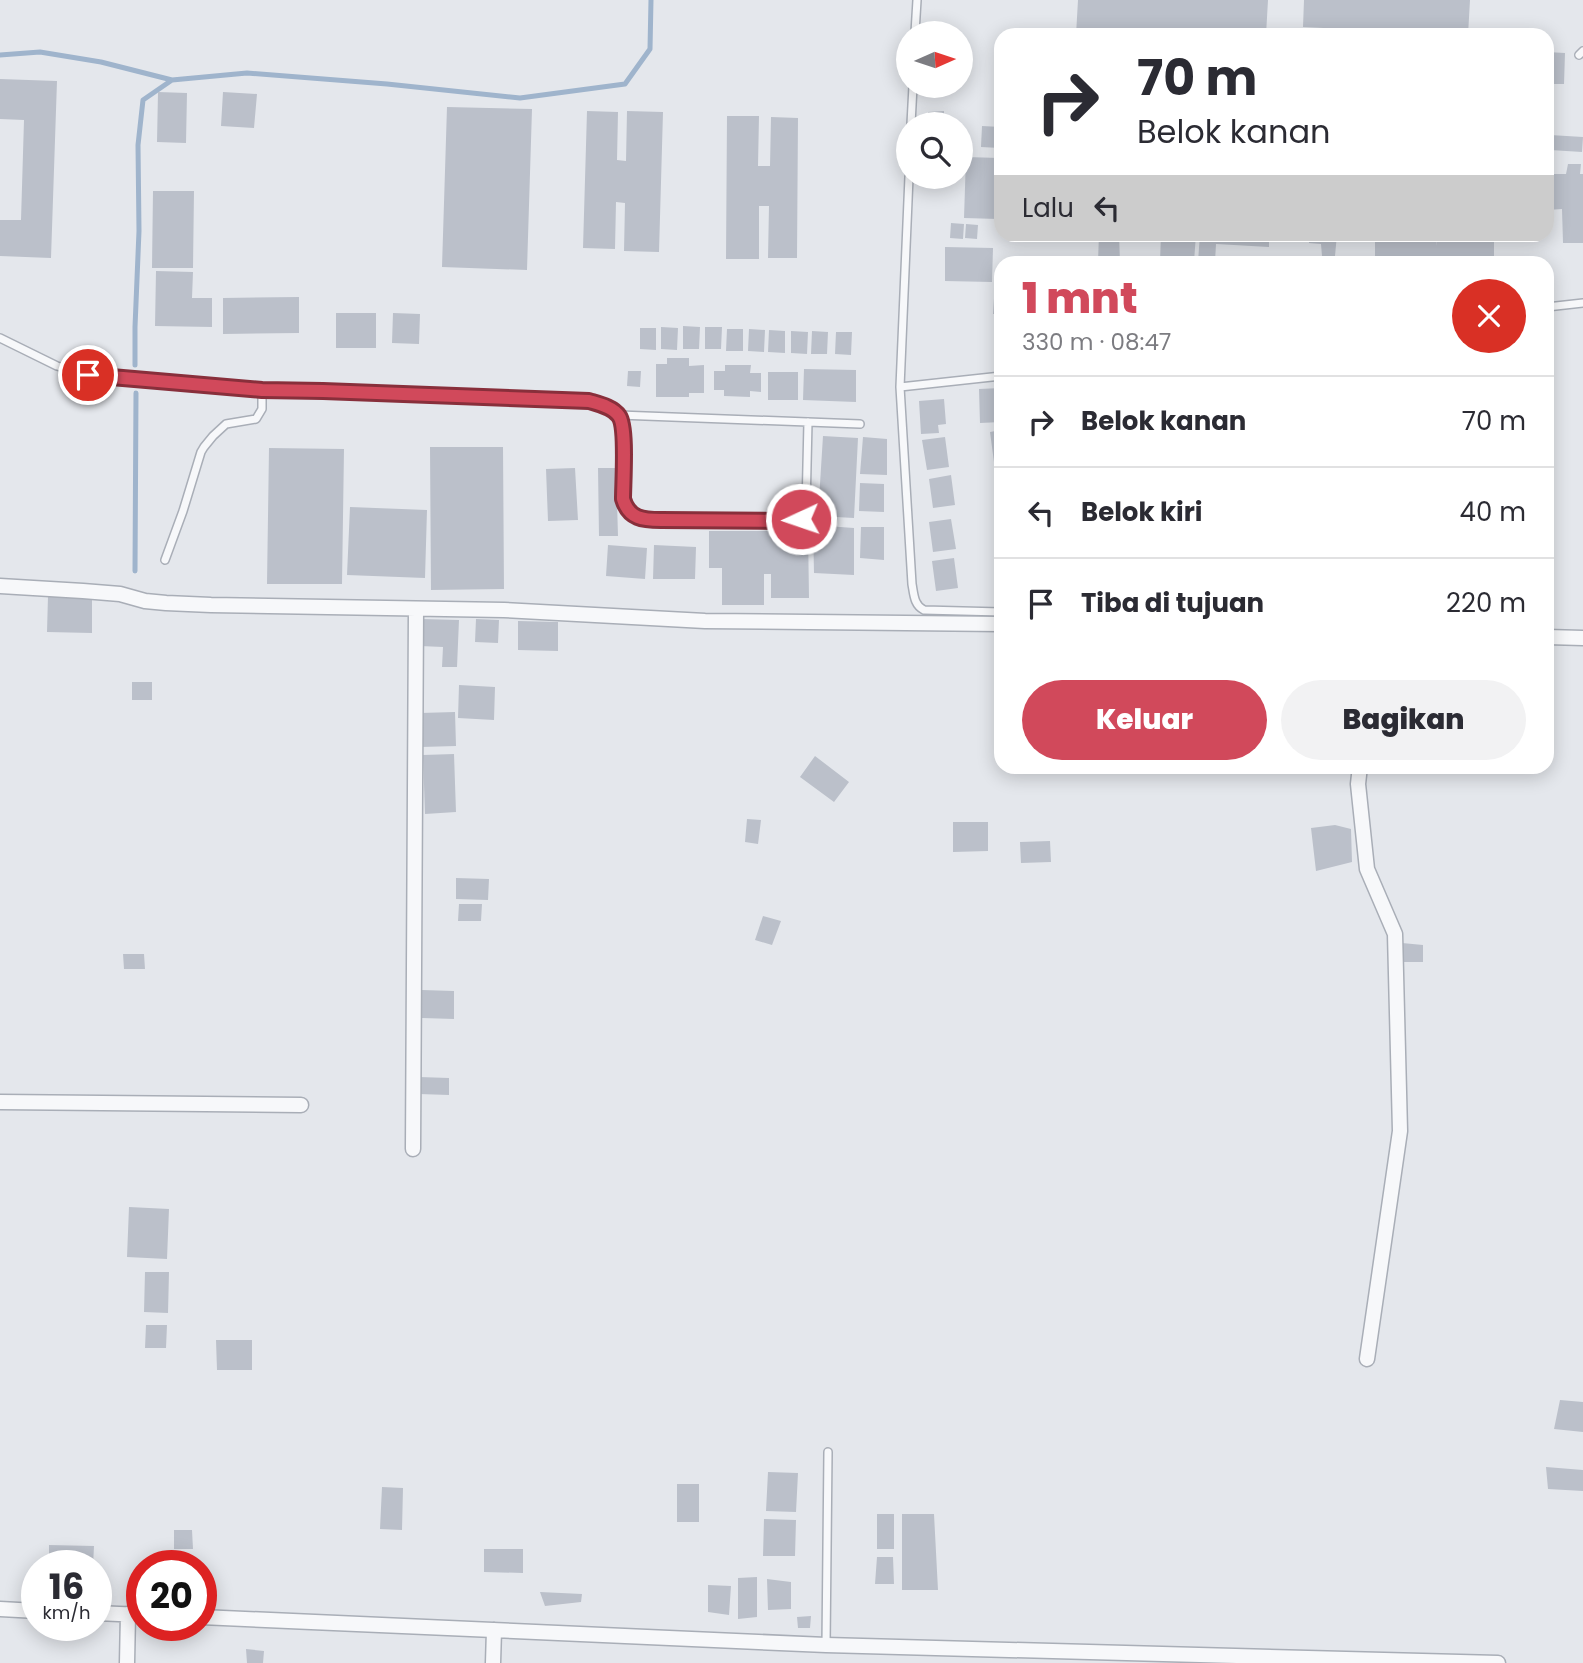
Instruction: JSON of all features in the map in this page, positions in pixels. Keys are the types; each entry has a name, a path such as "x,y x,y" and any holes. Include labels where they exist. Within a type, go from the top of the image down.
{"street":[{"path":"0,586 83,590 166,603 504,610 705,621 994,624"},
{"path":"413,1149 416,610"},
{"path":"1554,637 1583,638"},
{"path":"1359,774 1367,869 1395,934 1401,1130 1367,1359"},
{"path":"0,1102 301,1105"},
{"path":"0,1609 21,1610"},
{"path":"217,1618 826,1645 1498,1663"},
{"path":"493,1663 494,1630"},
{"path":"127,1663 131,1641"}],"lane":[{"path":"916,21 917,0"},
{"path":"908,189 900,387 915,599 918,607 934,612 994,612"},
{"path":"1554,306 1583,303"},
{"path":"0,338 57,366 88,375 151,382 262,390 589,401 605,406 619,415 860,424"},
{"path":"900,387 994,377"},
{"path":"165,560 201,452 226,424 256,419 262,409 262,390"},
{"path":"619,415 623,429 625,505 639,519 661,520 801,519 806,508 808,422"},
{"path":"826,1645 828,1451"}],"building":[{"path":"1078,0 1268,0 1266,28 1076,28"},
{"path":"1304,0 1470,0 1468,28 1303,27"},
{"path":"1554,52 1565,53 1564,84 1554,84"},
{"path":"0,79 57,81 51,258 0,256 0,220 21,220 24,120 0,119"},
{"path":"158,92 187,93 186,143 157,142"},
{"path":"223,92 257,94 254,128 221,126"},
{"path":"447,107 532,109 527,270 442,267"},
{"path":"587,111 618,112 617,160 626,161 627,111 663,112 659,252 624,251 625,203 616,202 615,249 583,248"},
{"path":"727,116 759,116 758,166 770,166 771,117 798,118 797,258 768,258 769,206 759,206 759,259 726,259"},
{"path":"982,126 994,127 994,148 981,147"},
{"path":"1554,135 1583,137 1582,152 1554,150"},
{"path":"973,157 994,158 994,219 964,218 965,189 973,189"},
{"path":"1568,164 1581,164 1583,243 1563,243 1562,209 1554,210 1554,174 1566,174"},
{"path":"153,191 194,191 193,268 152,268"},
{"path":"951,223 964,224 963,239 950,238"},
{"path":"966,224 978,225 977,239 965,238"},
{"path":"1099,242 1119,242 1120,256 1098,256"},
{"path":"1161,242 1195,242 1194,256 1160,256"},
{"path":"1199,242 1269,242 1269,247 1216,244 1215,256 1198,256"},
{"path":"1336,242 1335,256 1322,256 1321,244 1309,243"},
{"path":"1375,242 1436,242 1436,246 1436,242 1494,242 1494,256 1375,256"},
{"path":"945,247 993,248 992,282 945,281"},
{"path":"156,271 193,272 192,298 212,298 212,327 155,326"},
{"path":"299,297 299,333 223,334 223,298"},
{"path":"336,313 376,313 376,348 336,348"},
{"path":"393,313 420,314 419,344 392,343"},
{"path":"683,326 700,327 699,349 683,349"},
{"path":"661,327 678,328 677,350 661,349"},
{"path":"705,327 722,327 721,349 705,349"},
{"path":"640,328 656,328 656,350 640,349"},
{"path":"727,329 743,329 743,351 726,351"},
{"path":"749,329 765,330 764,352 748,351"},
{"path":"769,330 785,331 785,353 768,352"},
{"path":"791,331 808,332 807,354 791,353"},
{"path":"812,331 828,332 827,354 811,354"},
{"path":"836,332 852,332 851,355 835,354"},
{"path":"667,358 689,358 689,366 704,365 704,393 689,393 689,397 656,397 656,364 667,364"},
{"path":"725,365 751,365 750,373 761,373 761,392 750,391 750,397 724,396 724,390 714,390 714,371 725,371"},
{"path":"804,369 856,370 856,402 803,400"},
{"path":"628,371 641,371 640,387 627,386"},
{"path":"768,372 798,372 798,400 768,400"},
{"path":"994,388 994,422 980,423 979,389"},
{"path":"944,399 946,424 938,425 939,433 921,434 919,401"},
{"path":"994,431 994,462 990,432"},
{"path":"823,436 858,438 854,518 818,516"},
{"path":"863,437 887,439 887,475 860,474"},
{"path":"945,437 949,467 927,470 922,440"},
{"path":"430,447 503,447 504,589 431,590"},
{"path":"269,448 344,449 342,584 267,584"},
{"path":"575,468 578,520 548,521 546,469"},
{"path":"598,468 616,468 618,536 599,536"},
{"path":"951,475 955,505 933,508 929,479"},
{"path":"860,483 884,484 884,512 859,511"},
{"path":"350,507 427,510 425,578 347,575"},
{"path":"951,519 956,549 933,552 929,522"},
{"path":"813,525 854,528 854,575 814,573"},
{"path":"861,527 884,527 884,560 860,558"},
{"path":"709,531 808,531 809,598 771,598 771,574 764,574 764,605 722,605 722,568 709,568"},
{"path":"608,545 647,548 645,579 606,576"},
{"path":"654,545 696,547 695,579 653,579"},
{"path":"954,558 958,588 936,591 932,561"},
{"path":"48,596 92,596 92,633 47,632"},
{"path":"421,619 459,620 457,667 442,667 443,647 420,646"},
{"path":"476,619 499,620 498,643 475,642"},
{"path":"518,621 558,622 558,651 518,650"},
{"path":"132,682 152,682 152,700 132,700"},
{"path":"459,685 495,687 494,720 458,718"},
{"path":"455,712 456,746 421,747 420,713"},
{"path":"454,754 456,812 425,814 423,755"},
{"path":"815,756 849,782 834,802 800,777"},
{"path":"747,819 761,820 758,844 745,842"},
{"path":"953,822 988,822 988,851 953,852"},
{"path":"1335,825 1351,829 1352,862 1316,871 1311,828"},
{"path":"1050,841 1051,862 1021,863 1020,842"},
{"path":"456,878 489,879 488,900 456,899"},
{"path":"459,904 482,904 481,921 458,921"},
{"path":"763,916 781,921 772,945 755,940"},
{"path":"1402,943 1423,945 1423,962 1402,962"},
{"path":"123,954 144,954 145,969 124,969"},
{"path":"422,990 454,991 454,1019 422,1018"},
{"path":"419,1077 449,1078 449,1095 419,1094"},
{"path":"129,1207 169,1209 167,1259 127,1257"},
{"path":"145,1272 169,1272 168,1313 144,1312"},
{"path":"146,1325 167,1325 166,1348 145,1348"},
{"path":"216,1340 252,1340 252,1370 217,1370"},
{"path":"1560,1400 1583,1402 1583,1432 1554,1429"},
{"path":"1546,1467 1583,1470 1583,1491 1548,1489"},
{"path":"768,1472 798,1473 796,1512 766,1511"},
{"path":"677,1484 699,1484 699,1522 677,1522"},
{"path":"382,1487 403,1488 402,1530 380,1529"},
{"path":"877,1514 894,1514 894,1549 877,1549"},
{"path":"902,1514 934,1514 938,1590 902,1590"},
{"path":"764,1519 796,1520 795,1556 763,1556"},
{"path":"174,1530 192,1530 193,1549 174,1549"},
{"path":"49,1545 94,1546 94,1550 49,1550"},
{"path":"484,1549 523,1549 523,1573 484,1572"},
{"path":"877,1557 893,1557 894,1584 875,1584"},
{"path":"757,1577 757,1617 738,1619 738,1578"},
{"path":"767,1579 791,1582 791,1609 768,1610"},
{"path":"708,1585 731,1586 729,1615 708,1612"},
{"path":"540,1592 582,1594 581,1602 545,1606"},
{"path":"811,1616 810,1628 798,1628 797,1617"},
{"path":"246,1649 264,1651 263,1663 247,1663"}],"waterway":[{"path":"135,365 139,231 138,145 143,100 172,80 247,73 520,98 625,84 650,49 651,0"},
{"path":"0,55 40,52 101,62 172,80"},
{"path":"135,571 136,393"}],"route":[{"path":"88,375 294,392 589,401 605,406 619,415 623,429 623,499 628,510 639,519 801,519"}]}
